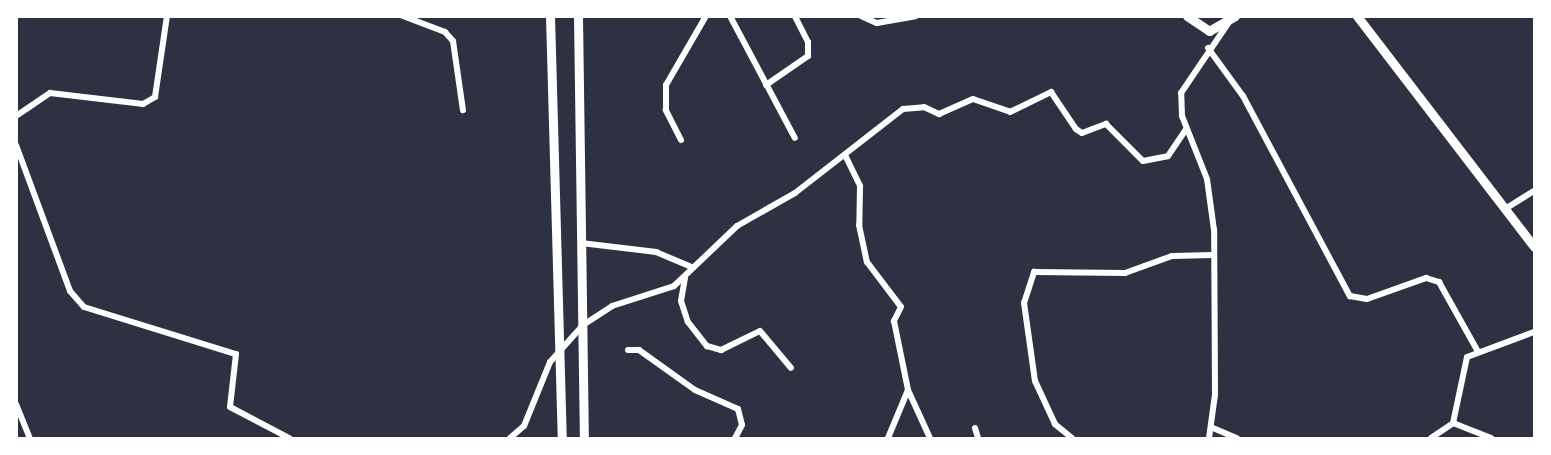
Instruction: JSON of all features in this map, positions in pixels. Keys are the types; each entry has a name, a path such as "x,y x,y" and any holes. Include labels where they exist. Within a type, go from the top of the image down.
{"street":[{"path":"16,116 50,93 143,104 155,97 167,16"},
{"path":"403,16 444,32 453,41 463,110"},
{"path":"550,16 562,345 562,438"},
{"path":"579,16 584,438"},
{"path":"681,140 666,110 666,85 706,16"},
{"path":"730,16 795,138"},
{"path":"766,85 808,56 808,42 795,16"},
{"path":"861,16 877,23 915,16"},
{"path":"1187,16 1209,31 1233,18"},
{"path":"1357,16 1534,247"},
{"path":"1209,438 1213,428 1213,255 1207,179 1186,129 1181,93 1208,48 1233,18"},
{"path":"1208,48 1242,96 1350,296 1366,299 1426,278 1438,282 1477,350"},
{"path":"791,368 760,331 721,351 708,346 688,322 681,301 685,277 692,267 736,226 845,155 903,109 924,107 939,114 973,99 1010,112 1051,92 1076,129 1082,133 1106,124 1143,161 1168,156 1186,129"},
{"path":"16,145 70,291 84,307 236,354 230,406 289,438"},
{"path":"845,155 860,186 859,225 867,262 901,307 894,321 908,390 930,438"},
{"path":"1505,208 1534,191"},
{"path":"581,243 656,252 692,267"},
{"path":"1072,438 1055,424 1035,381 1024,303 1034,272 1125,273 1172,256 1213,255"},
{"path":"510,438 524,426 562,345 583,325 612,306 653,295 685,277"},
{"path":"1431,438 1453,423 1464,388 1463,365 1477,350 1534,332"},
{"path":"628,350 639,350 695,390 738,409 742,425 735,438"},
{"path":"888,438 908,390"},
{"path":"16,404 30,438"},
{"path":"1453,423 1489,438"},
{"path":"975,428 978,438"},
{"path":"1213,428 1237,438"}]}
